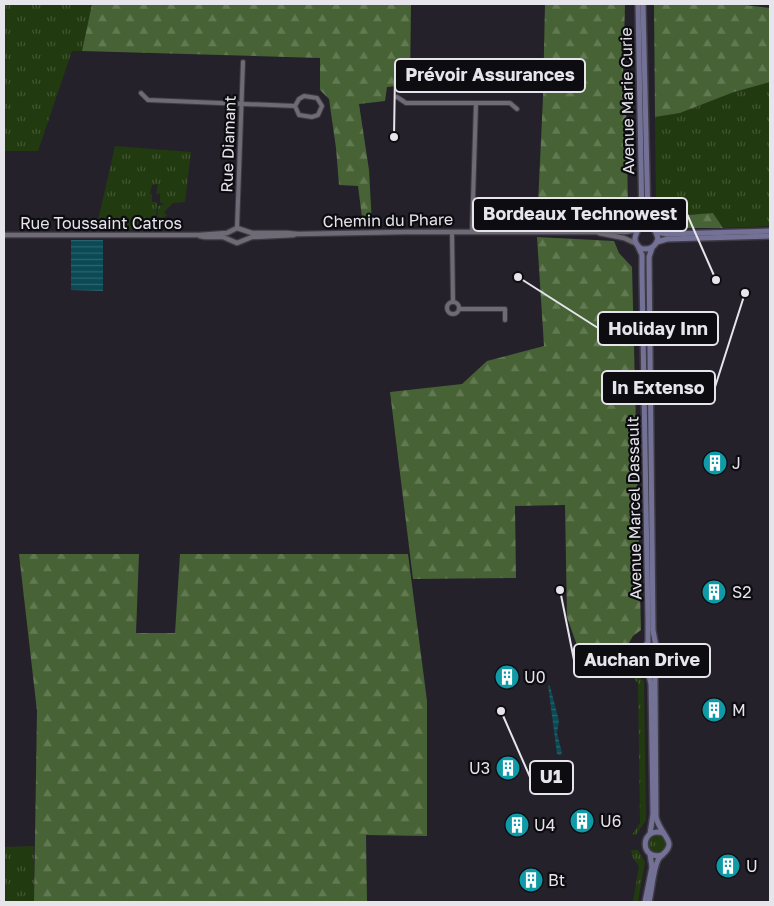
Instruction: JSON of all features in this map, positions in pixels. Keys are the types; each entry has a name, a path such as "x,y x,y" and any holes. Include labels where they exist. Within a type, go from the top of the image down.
{"main road":[{"name":"Avenue Marie Curie","path":"638,4 642,221 639,228"},
{"name":"Avenue Marie Curie","path":"643,4 648,220 652,228"},
{"path":"770,231 667,234 656,232 647,226 639,228 634,235 637,245 646,250 652,248 657,242 667,239 770,236"},
{"path":"656,232 657,242"},
{"name":"Avenue Marcel Dassault","path":"637,245 642,255 647,476 648,642 645,649"},
{"name":"Avenue Marcel Dassault","path":"652,248 649,263 650,409 653,620 656,647"},
{"path":"649,902 658,861 667,850 669,844 656,817 655,676 663,664 664,657 662,651 656,647 648,647 640,654 640,661 646,670 651,684 653,814 650,834 645,842 646,850 650,854 662,855"},
{"path":"646,670 658,670"},
{"path":"650,834 656,832 663,833"},
{"path":"645,902 652,867 650,854"}],"street":[{"name":"Rue Diamant","path":"237,228 244,62"},
{"path":"141,93 148,100 295,106"},
{"path":"304,96 317,98 322,106 318,115 312,117 299,115 296,112 295,106 298,99 304,96"},
{"path":"397,98 406,103 510,103 517,109"},
{"path":"472,232 476,103"},
{"path":"237,228 244,231 245,236 243,240 237,243 231,240 231,231 237,228"},
{"name":"Chemin du Phare","path":"244,231 252,233 298,234 605,231 629,233 639,228"},
{"name":"Rue Toussaint Catros","path":"4,235 199,235 231,231"},
{"path":"452,232 453,302"},
{"name":"Chemin du Phare","path":"598,232 624,238 637,245"},
{"name":"Chemin du Phare","path":"243,240 252,237 298,234"},
{"name":"Rue Toussaint Catros","path":"199,235 205,238 223,237 231,240"},
{"path":"453,302 458,304 459,309"},
{"path":"453,302 448,305 447,310 449,313 455,314 459,309"},
{"path":"459,309 505,308 505,320"}],"green space":[{"path":"4,4 92,4 82,51 72,51 38,151 4,151"},
{"path":"92,4 411,4 410,85 387,87 385,101 359,104 369,170 372,225 363,225 358,186 339,185 329,99 320,90 320,58 82,51"},
{"path":"545,4 625,4 623,78 626,105 628,206 616,226 537,226"},
{"path":"654,4 736,4 770,8 770,82 734,92 680,113 655,117"},
{"path":"770,82 770,226 723,228 713,213 676,213 656,204 655,117 680,113 734,92"},
{"path":"115,146 191,152 185,202 173,203 164,212 167,215 163,219 167,223 176,223 176,229 156,229 158,206 164,205 160,202 160,194 156,194 158,184 152,185 150,194 152,194 152,202 157,202 155,230 96,229"},
{"path":"666,211 688,215 713,213 723,228 680,228"},
{"path":"537,237 614,241 619,253 632,267 641,630 633,636 626,648 582,660 567,617 565,505 515,506 516,578 413,579 390,392 462,384 487,361 544,346"},
{"path":"19,554 139,554 136,633 175,633 180,554 408,554 427,701 427,836 366,835 367,902 34,902 37,711"},
{"path":"633,669 636,675 644,681 646,820 636,835 632,835 640,823 638,683 627,670"},
{"path":"657,835 663,838 666,844 663,850 657,853 651,850 648,844 651,838"},
{"path":"34,846 34,902 4,902 4,847"},
{"path":"631,850 638,850 645,862 638,902 633,902 639,866 633,858"}],"water":[{"path":"71,240 103,240 103,291 71,290"},
{"path":"548,685 550,686 559,721 557,733 562,753 560,755 557,754"}],"place":[{"name":"Prévoir Assurances","path":"394,137"},
{"name":"Holiday Inn","path":"518,277"},
{"name":"Bordeaux Technowest","path":"716,280"},
{"name":"In Extenso","path":"745,293"},
{"name":"J","path":"715,463"},
{"name":"Auchan Drive","path":"560,590"},
{"name":"S2","path":"714,592"},
{"name":"U0","path":"507,677"},
{"name":"M","path":"714,710"},
{"name":"U1","path":"501,711"},
{"name":"U3","path":"508,768"},
{"name":"U6","path":"582,821"},
{"name":"U4","path":"517,825"},
{"name":"U","path":"728,866"},
{"name":"Bt","path":"531,880"}]}
